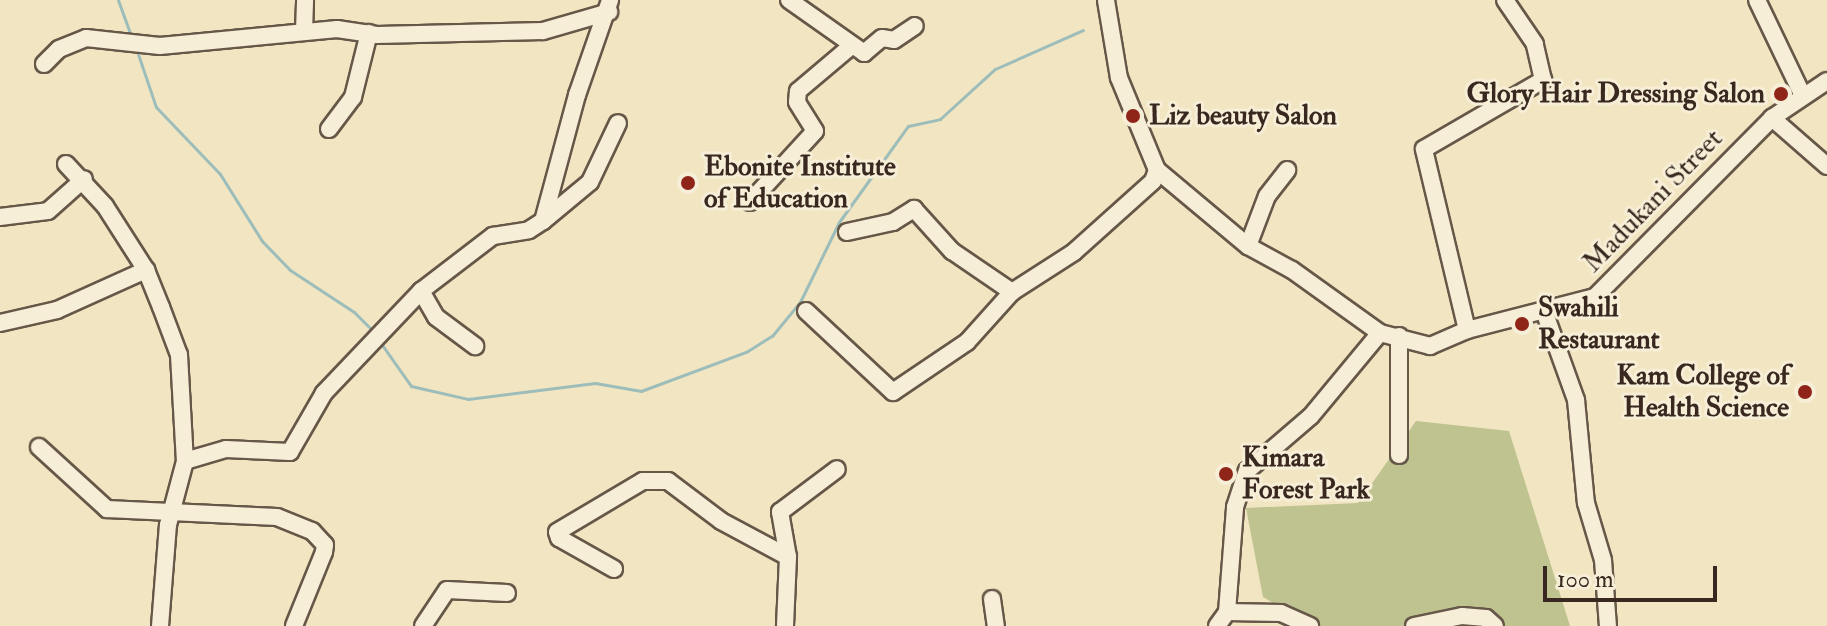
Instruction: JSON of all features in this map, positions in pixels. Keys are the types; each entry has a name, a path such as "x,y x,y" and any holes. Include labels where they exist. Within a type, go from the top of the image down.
{"street":[{"path":"304,31 305,0"},
{"path":"789,0 834,29 850,47 864,53 882,38 894,40 915,26"},
{"path":"1106,0 1119,78 1157,170 1248,246 1292,270 1380,333 1311,416 1247,471 1235,507 1222,619 1281,613 1310,626"},
{"path":"1467,330 1424,147 1543,80 1545,74 1535,44 1505,0"},
{"path":"1757,0 1803,96"},
{"path":"44,64 59,49 86,38 160,46 304,31 543,31 610,6"},
{"path":"543,221 577,95 610,6"},
{"path":"329,129 353,97 369,33"},
{"path":"750,202 815,131 797,102 798,91 850,47"},
{"name":"Madukani Street","path":"1380,333 1430,346 1467,330 1544,311 1604,291 1772,118 1826,84"},
{"path":"1772,118 1827,166"},
{"path":"185,461 226,449 290,452 324,393 421,291 493,236 529,230 543,221 590,182 618,123"},
{"path":"66,164 84,179 146,270 179,355 185,461 168,525 160,626"},
{"path":"806,311 893,392 967,342 1012,292 1114,219 1153,181 1157,170"},
{"path":"1248,246 1267,196 1287,170"},
{"path":"0,217 48,211 84,179"},
{"path":"847,232 893,222 914,209 952,251 1012,292"},
{"path":"0,323 57,310 146,270"},
{"path":"421,291 436,317 475,346"},
{"path":"1544,311 1576,400 1586,503 1603,560 1608,626"},
{"path":"1399,336 1399,455"},
{"path":"39,447 107,509 174,509 277,517 319,536 324,552 294,626"},
{"path":"785,626 788,557 780,512 837,469"},
{"path":"614,569 559,538 557,532 652,479 668,481 721,521 788,557"},
{"path":"423,626 447,590 507,593"},
{"path":"992,599 996,626"},
{"path":"1414,626 1468,616 1486,618 1495,626"}],"green space":[{"path":"1416,421 1509,431 1570,626 1312,626 1263,597 1246,508 1358,503"}],"waterway":[{"path":"118,0 131,36"},
{"path":"380,342 411,386 468,399 595,383 641,391 746,352 772,336 800,302 839,222 908,126 940,119 995,69 1083,30"},
{"path":"137,51 156,107 220,174 262,241 290,270 354,312 374,332"}],"place":[{"name":"Glory Hair Dressing Salon","path":"1781,94"},
{"name":"Liz beauty Salon","path":"1133,116"},
{"name":"Ebonite Institute of Education","path":"688,183"},
{"name":"Swahili Restaurant","path":"1522,324"},
{"name":"Kam College of Health Science","path":"1805,392"},
{"name":"Kimara Forest Park","path":"1226,474"}]}
